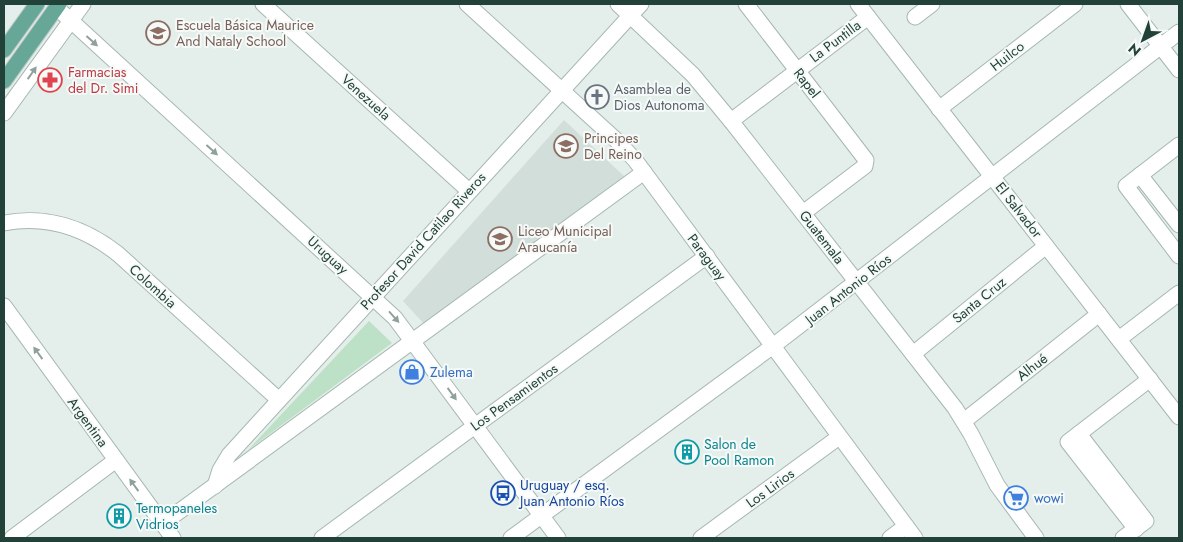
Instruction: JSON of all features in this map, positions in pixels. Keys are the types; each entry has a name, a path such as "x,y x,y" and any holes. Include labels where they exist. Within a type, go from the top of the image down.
{"main road":[{"path":"4,50 37,4"},
{"path":"4,81 57,5"}],"street":[{"path":"4,113 83,4"},
{"name":"Venezuela","path":"263,4 469,191"},
{"name":"Paraguay","path":"467,4 615,139 644,172 838,437 911,532"},
{"name":"Guatemala","path":"618,4 693,75 731,121 964,421 996,485 1036,538"},
{"name":"Profesor David Catilao Riveros","path":"215,486 220,470 229,454 642,4"},
{"name":"Rapel","path":"746,4 867,162 803,213"},
{"name":"El Salvador","path":"858,4 1179,417"},
{"path":"915,17 932,4"},
{"name":"Huilco","path":"939,108 1075,4"},
{"path":"1128,4 1179,70"},
{"name":"Uruguay","path":"57,5 70,20 372,296 413,340 558,538"},
{"name":"La Puntilla","path":"731,121 868,17"},
{"name":"Juan Antonio Ríos","path":"511,538 773,346 1179,32"},
{"path":"1179,145 1126,186 1179,256"},
{"path":"162,524 644,172"},
{"path":"1140,175 1179,225"},
{"name":"Colombia","path":"4,223 33,220 57,223 78,230 98,240 118,254 279,400"},
{"name":"Santa Cruz","path":"913,354 1046,246"},
{"name":"Los Pensamientos","path":"322,538 707,256"},
{"path":"1119,339 1179,293"},
{"name":"Argentina","path":"4,306 173,538"},
{"name":"Alhué","path":"964,421 1100,314"},
{"path":"1135,529 1074,438 1150,379"},
{"name":"Los Lirios","path":"701,538 838,437"},
{"path":"12,538 116,460"},
{"path":"890,538 911,532"}],"shaded area":[{"name":"Liceo Municipal Araucanía","path":"564,120 626,178 425,325 403,301"}],"green space":[{"path":"369,321 392,343 248,450"}],"place":[{"name":"Escuela Básica Maurice And Nataly School","path":"158,33"},
{"name":"Farmacias del Dr. Simi","path":"50,80"},
{"name":"Asamblea de Dios Autonoma","path":"597,97"},
{"name":"Principes Del Reino","path":"566,146"},
{"name":"Liceo Municipal Araucanía","path":"500,239"},
{"name":"Zulema","path":"412,372"},
{"name":"Salon de Pool Ramon","path":"687,452"},
{"name":"Uruguay / esq. Juan Antonio Ríos","path":"503,493"},
{"name":"wowi","path":"1016,498"},
{"name":"Termopaneles Vidrios","path":"119,516"}]}
